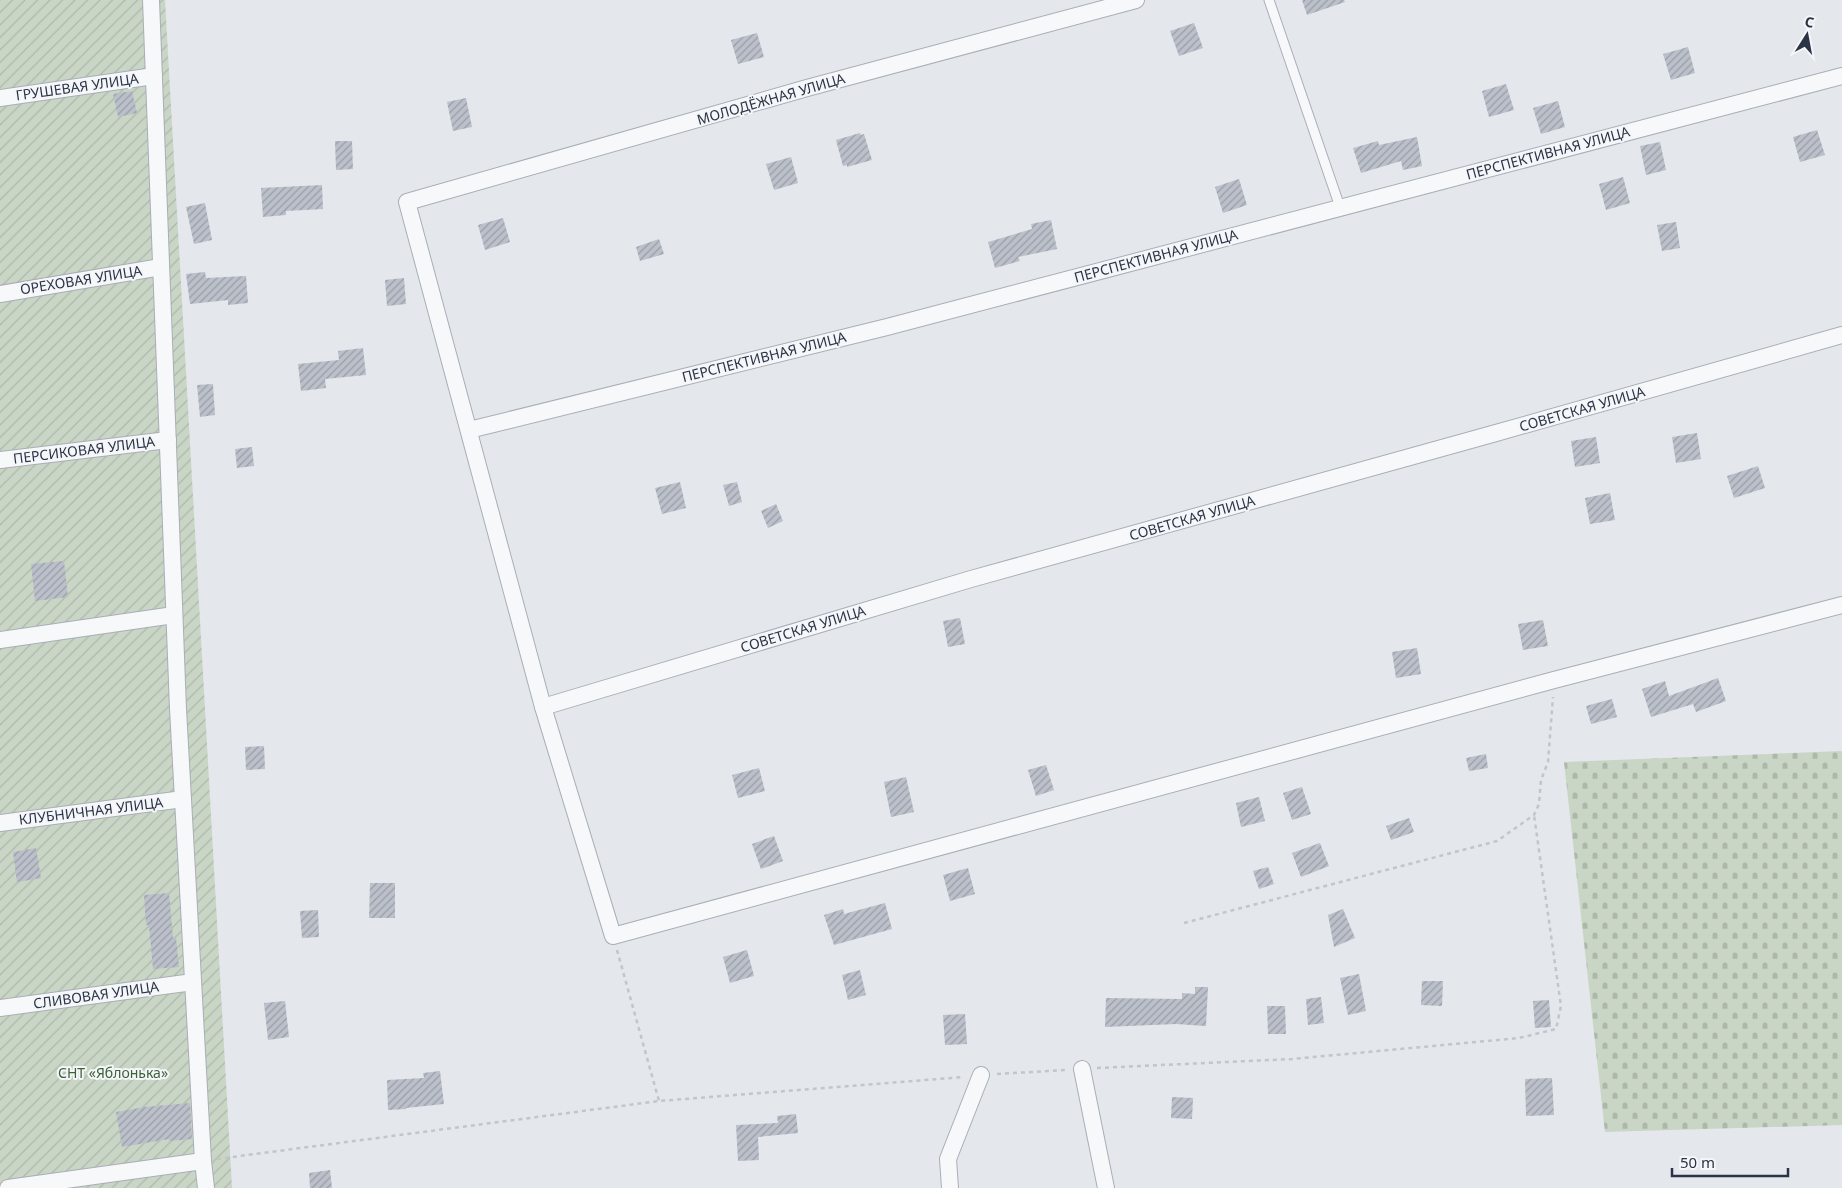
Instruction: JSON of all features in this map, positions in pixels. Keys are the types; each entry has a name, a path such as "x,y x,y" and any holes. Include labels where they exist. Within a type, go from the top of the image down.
{"street":[{"path":"151,0 174,615 206,1188"},
{"name":"МОЛОДЁЖНАЯ УЛИЦА","path":"469,430 407,202 798,91 1136,0"},
{"name":"ГРУШЕВАЯ УЛИЦА","path":"0,98 154,76"},
{"name":"ПЕРСПЕКТИВНАЯ УЛИЦА","path":"469,430 887,327 1842,76"},
{"name":"ОРЕХОВАЯ УЛИЦА","path":"0,294 161,267"},
{"name":"СОВЕТСКАЯ УЛИЦА","path":"544,706 971,579 1842,335"},
{"path":"469,430 544,706 613,936 1554,680 1842,605"},
{"name":"ПЕРСИКОВАЯ УЛИЦА","path":"0,460 168,440"},
{"path":"0,640 174,615"},
{"name":"КЛУБНИЧНАЯ УЛИЦА","path":"0,823 183,799"},
{"name":"СЛИВОВАЯ УЛИЦА","path":"0,1008 193,982"},
{"path":"1082,1069 1106,1188"},
{"path":"950,1188 948,1158 981,1075"},
{"path":"8,1188 203,1161"}],"lane":[{"path":"1269,0 1340,207"}],"path":[{"path":"1184,923 1497,841 1534,815 1539,804 1541,780 1548,762 1554,680"},
{"path":"613,936 659,1101"}],"green space":[{"name":"СНТ «Яблонька»","path":"0,0 165,0 232,1188 0,1188"},
{"path":"1842,751 1842,1125 1605,1132 1564,762"}],"building":[{"path":"1302,0 1344,0 1345,2 1307,15"},
{"path":"1194,23 1203,48 1179,56 1170,31"},
{"path":"757,33 764,57 738,64 731,40"},
{"path":"1688,47 1695,73 1671,80 1663,54"},
{"path":"1506,84 1514,110 1489,117 1482,91"},
{"path":"132,91 137,113 118,117 113,94"},
{"path":"466,98 472,127 453,131 447,102"},
{"path":"1558,101 1565,127 1541,134 1533,108"},
{"path":"1817,130 1825,155 1800,162 1793,137"},
{"path":"860,133 861,135 864,134 872,160 847,167 847,165 843,166 836,140"},
{"path":"1417,137 1422,166 1403,170 1401,161 1361,173 1353,148 1378,141 1379,145"},
{"path":"335,141 352,141 353,169 336,170"},
{"path":"1660,142 1666,170 1646,175 1640,146"},
{"path":"791,157 798,183 774,190 766,164"},
{"path":"1623,177 1630,203 1606,210 1599,184"},
{"path":"1239,179 1247,205 1223,213 1215,187"},
{"path":"322,185 323,209 286,211 286,215 263,217 261,188"},
{"path":"205,203 212,240 194,244 186,207"},
{"path":"503,218 510,242 485,250 478,225"},
{"path":"1051,220 1057,249 1018,257 1020,261 995,268 988,242 1032,229 1031,224"},
{"path":"1676,222 1680,248 1662,251 1657,225"},
{"path":"659,239 664,254 640,261 636,247"},
{"path":"205,272 206,278 246,276 248,303 228,305 228,300 190,304 186,274"},
{"path":"404,278 406,304 387,306 385,280"},
{"path":"363,348 366,375 325,379 326,388 301,391 298,364 339,360 338,351"},
{"path":"213,384 215,415 200,417 197,385"},
{"path":"1697,433 1701,459 1676,463 1672,437"},
{"path":"1596,437 1600,463 1575,467 1571,441"},
{"path":"252,447 254,466 237,468 235,449"},
{"path":"1758,466 1765,488 1734,498 1727,476"},
{"path":"680,482 686,508 662,514 655,488"},
{"path":"737,482 742,502 729,506 723,485"},
{"path":"1610,493 1615,520 1590,524 1585,498"},
{"path":"776,504 783,521 768,528 761,511"},
{"path":"64,561 68,597 35,601 31,564"},
{"path":"960,618 965,644 948,647 943,621"},
{"path":"1543,620 1548,646 1523,650 1518,624"},
{"path":"1417,648 1421,674 1396,678 1392,652"},
{"path":"1718,678 1726,701 1696,712 1693,704 1651,717 1642,689 1665,681 1669,696"},
{"path":"1612,699 1617,717 1591,724 1586,706"},
{"path":"264,746 265,769 246,770 245,747"},
{"path":"1486,754 1488,768 1469,771 1466,758"},
{"path":"1046,765 1054,790 1036,796 1028,770"},
{"path":"759,768 765,791 738,798 732,775"},
{"path":"906,777 914,812 891,817 884,782"},
{"path":"1302,787 1311,814 1292,820 1283,793"},
{"path":"1259,797 1265,821 1241,827 1236,803"},
{"path":"1409,818 1414,832 1391,840 1386,826"},
{"path":"774,836 783,861 761,869 752,844"},
{"path":"1320,843 1329,866 1301,877 1292,853"},
{"path":"36,848 41,878 17,882 13,852"},
{"path":"1268,867 1274,884 1259,889 1253,871"},
{"path":"968,868 975,894 950,901 943,875"},
{"path":"370,883 395,883 395,918 369,918"},
{"path":"169,893 173,938 176,938 179,967 153,969 149,925 146,925 144,895"},
{"path":"885,903 892,929 834,945 824,915 843,909 844,914"},
{"path":"1343,909 1355,938 1334,947 1328,915"},
{"path":"318,910 319,937 302,938 300,911"},
{"path":"747,950 754,976 730,983 723,957"},
{"path":"860,970 866,995 848,1000 842,975"},
{"path":"1359,974 1366,1011 1348,1015 1340,978"},
{"path":"1422,981 1443,981 1442,1006 1421,1005"},
{"path":"1195,987 1208,987 1206,1026 1176,1024 1105,1027 1106,998 1182,999 1182,993 1195,994"},
{"path":"1321,997 1324,1023 1308,1025 1306,999"},
{"path":"1549,1000 1551,1027 1535,1028 1533,1001"},
{"path":"285,1001 289,1037 268,1040 264,1003"},
{"path":"1267,1006 1285,1006 1286,1034 1268,1034"},
{"path":"965,1014 967,1044 945,1045 943,1015"},
{"path":"440,1071 444,1104 388,1110 387,1080 424,1078 423,1073"},
{"path":"1552,1078 1554,1115 1526,1116 1525,1079"},
{"path":"1172,1097 1193,1098 1192,1119 1171,1118"},
{"path":"190,1103 192,1139 169,1141 169,1139 122,1147 116,1112"},
{"path":"796,1114 798,1133 758,1137 759,1160 738,1161 736,1125 778,1123 777,1116"},
{"path":"330,1170 332,1188 310,1188 309,1173"}]}
